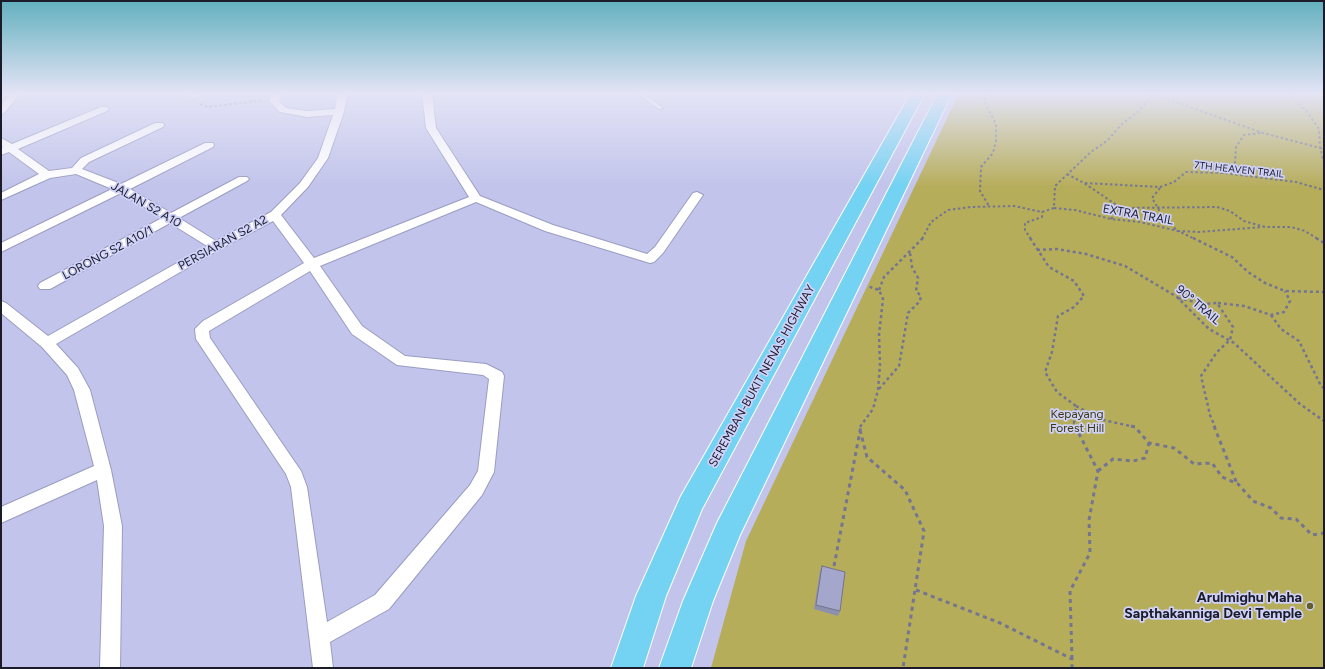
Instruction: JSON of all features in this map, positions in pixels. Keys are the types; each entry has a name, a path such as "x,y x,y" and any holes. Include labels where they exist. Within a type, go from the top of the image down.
{"highway":[{"name":"SEREMBAN-BUKIT NENAS HIGHWAY","path":"627,668 652,596 691,504 901,124"},
{"path":"676,668 698,601 727,532 929,124"}],"street":[{"path":"6,150 68,124"},
{"name":"PERSIARAN S2 A2","path":"47,343 216,246 275,215 304,186 323,158 335,124"},
{"path":"431,124 431,128 476,198 549,228 633,255 650,259 659,250 697,195"},
{"path":"78,171 77,168 85,160 159,125"},
{"path":"1,141 6,150 47,175"},
{"path":"1,248 208,145"},
{"name":"JALAN S2 A10","path":"1,197 47,175 78,171 121,188 216,246"},
{"name":"LORONG S2 A10/1","path":"45,286 243,179"},
{"path":"323,668 299,487 293,471 203,339 202,330 208,324 312,264 476,198"},
{"path":"275,215 312,264 357,330 402,361 486,370 497,376 486,472 476,490 382,602 320,637"},
{"path":"1,306 47,343 72,372 82,390 103,470 113,526 110,668"},
{"path":"1,515 103,470"}],"path":[{"path":"989,206 980,192 981,167 993,153 996,142 996,124"},
{"path":"879,290 884,277 923,238 931,222 948,210 989,206 1014,206 1042,212 1054,208 1055,186 1091,152 1108,140 1122,124"},
{"path":"1238,124 1262,133 1324,149"},
{"path":"1316,124 1319,129 1320,148 1324,162"},
{"path":"1223,173 1235,163 1236,147 1244,135 1262,133"},
{"name":"7TH HEAVEN TRAIL","path":"1084,183 1160,187 1174,182 1186,172 1223,173 1296,182 1324,190"},
{"path":"1067,174 1084,183 1121,208 1158,209 1217,207 1230,211 1244,221 1265,227"},
{"path":"1160,187 1152,198 1164,220 1178,231 1199,232 1265,227 1292,227 1305,231 1324,242"},
{"name":"EXTRA TRAIL","path":"1054,208 1075,210 1111,219 1140,222 1178,231 1232,257 1248,272 1264,283 1285,291 1324,292"},
{"path":"1111,219 1121,208"},
{"path":"1042,212 1042,217 1025,223 1025,230 1049,267 1074,281 1084,296 1074,307 1058,316 1052,352 1044,372 1058,392 1076,406 1103,420 1134,427 1149,443 1174,448 1194,464 1212,463 1222,477 1238,484"},
{"name":"90° TRAIL","path":"1037,250 1057,249 1086,254 1125,266 1177,297 1209,329 1230,340 1300,404 1324,421"},
{"path":"878,390 899,366 908,313 920,301 921,296 916,291 918,278 910,263 910,252"},
{"path":"834,566 860,427 873,409 878,390 880,365 879,335 883,299 879,290 871,286 860,287 843,298"},
{"path":"1177,297 1204,304 1217,303 1244,306 1271,315 1284,312 1290,301 1285,291"},
{"path":"1217,303 1233,327 1230,340 1217,352 1201,376 1210,415 1238,484 1253,501 1271,508 1281,518 1296,519 1312,535 1324,533"},
{"path":"1271,315 1281,328 1299,341 1321,386 1324,388"},
{"path":"1072,668 1070,591 1090,553 1089,520 1098,471 1085,448 1074,423 1076,406"},
{"path":"860,427 867,457 905,490 924,531 916,590 902,668"},
{"path":"1098,471 1113,459 1133,461 1145,458 1149,443"},
{"path":"916,590 1000,623 1072,659"}],"green space":[{"name":"Kepayang Forest Hill","path":"944,124 1324,124 1324,668 711,668 746,541"}],"building":[{"path":"822,566 845,572 840,611 816,605"}],"place":[{"name":"Arulmighu Maha Sapthakanniga Devi Temple","path":"1310,606"}]}
